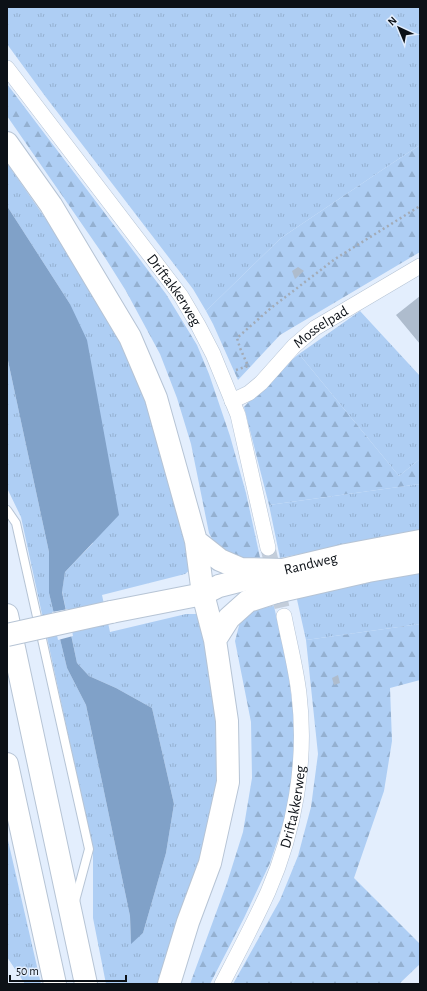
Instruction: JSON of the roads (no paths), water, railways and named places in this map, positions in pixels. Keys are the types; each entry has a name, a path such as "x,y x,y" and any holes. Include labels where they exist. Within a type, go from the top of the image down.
{"main road":[{"path":"7,144 51,205 130,336 156,398 196,542 203,594 216,640 227,721 228,782 210,863 188,922 169,984"},
{"name":"Randweg","path":"7,635 111,612 203,594 218,586 283,570 346,555 420,541"},
{"path":"196,542 220,560 241,569 283,570"},
{"name":"Randweg","path":"203,594 221,599 276,592 368,571 420,562"},
{"path":"216,640 229,618 248,601 276,592"},
{"path":"7,615 86,984"},
{"path":"7,764 55,984"}],"street":[{"name":"Driftakkerweg","path":"7,68 181,296 203,334 222,375 241,428 268,548"},
{"name":"Mosselpad","path":"232,401 249,393 261,384 294,346 315,328 420,266"},
{"name":"Driftakkerweg","path":"222,984 268,890 289,832 295,806 302,753 301,720 296,673 284,616"}],"lane":[{"path":"7,510 16,523 89,849 72,916"}],"tunnel":[{"path":"268,548 284,616"}]}
